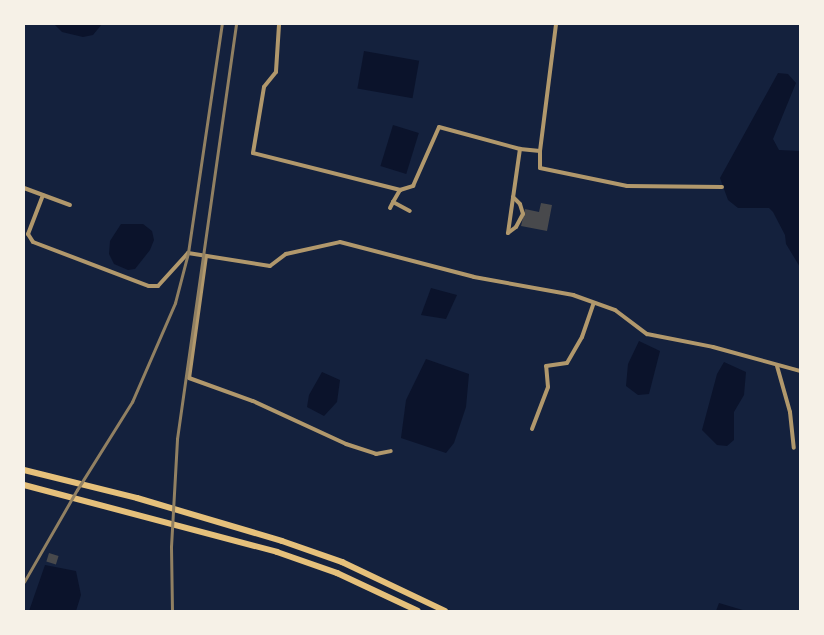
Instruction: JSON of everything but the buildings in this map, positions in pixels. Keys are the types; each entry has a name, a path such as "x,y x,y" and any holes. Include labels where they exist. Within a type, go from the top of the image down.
{"main road":[{"path":"24,470 220,521 342,562 445,611"},
{"path":"24,485 270,550 337,573 418,611"}],"street":[{"path":"556,24 540,151 540,168 627,186 722,187"},
{"path":"279,25 276,72 264,87 253,153 400,190 412,186 439,127 520,149 540,151"},
{"path":"513,197 520,204 523,214 520,222 508,233 513,197 520,149"},
{"path":"24,188 70,205"},
{"path":"390,208 400,190"},
{"path":"43,195 28,234 33,242 149,286 158,286 188,253 270,266 286,254 340,242 474,277 573,295 615,310 647,334 713,347 777,366 800,371"},
{"path":"393,202 410,211"},
{"path":"206,256 189,378 253,401 346,444 376,454 391,451"},
{"path":"532,429 548,387 546,366 567,363 582,336 594,303"},
{"path":"777,366 790,412 794,448"}],"water":[{"path":"54,24 102,24 93,35 83,37 62,32"},
{"path":"364,51 419,61 413,98 357,88"},
{"path":"778,73 788,74 796,83 773,139 779,150 800,151 800,267 786,244 785,235 773,212 769,208 738,208 728,200 720,178"},
{"path":"393,125 419,133 406,174 380,166"},
{"path":"121,224 143,224 152,231 154,240 150,250 135,269 128,270 114,264 109,254 110,241"},
{"path":"431,288 457,295 446,319 421,315"},
{"path":"639,341 660,351 649,394 638,395 626,386 628,364"},
{"path":"426,359 469,374 466,407 454,443 446,453 401,438 406,400"},
{"path":"724,362 746,372 744,395 734,412 734,440 727,446 717,445 702,430 717,374"},
{"path":"322,372 340,380 337,402 324,416 307,407 309,395"},
{"path":"45,565 76,571 81,595 76,611 29,611"},
{"path":"719,603 746,611 716,611"}],"railway":[{"path":"24,582 77,490 132,402 175,303 188,253 222,24"},
{"path":"172,611 171,547 177,439 236,24"}]}
